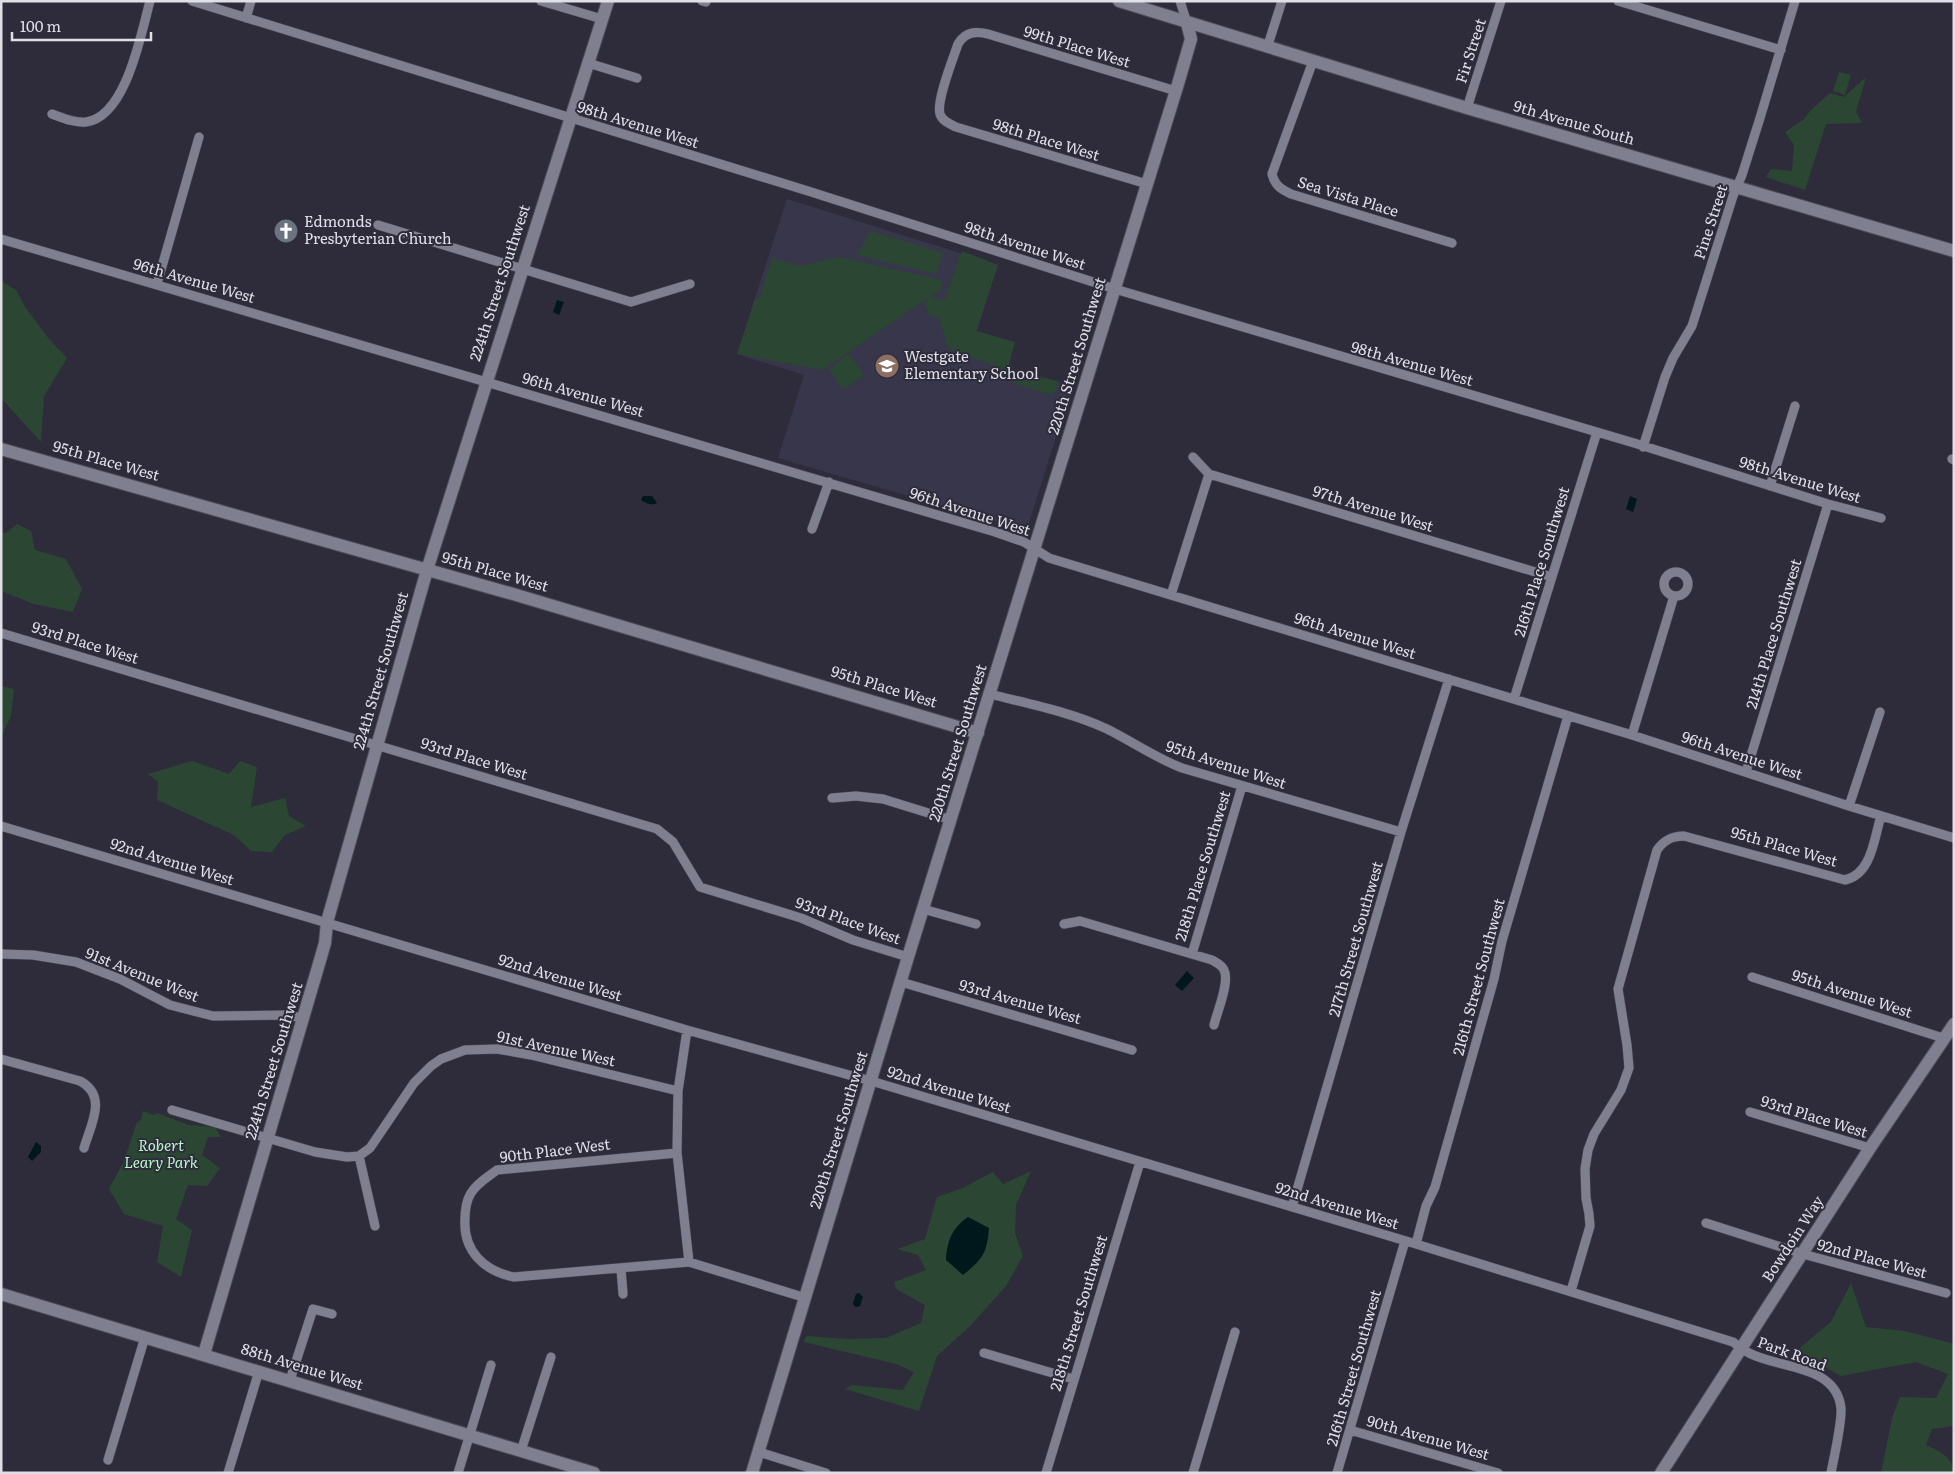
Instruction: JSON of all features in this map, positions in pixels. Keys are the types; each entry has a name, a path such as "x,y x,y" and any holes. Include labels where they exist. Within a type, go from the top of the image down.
{"street":[{"path":"52,114 68,120 87,122 100,117 110,109 124,87 150,1"},
{"name":"98th Avenue West","path":"192,1 808,191 1115,289 1597,432 1828,504 1881,518"},
{"path":"246,18 251,1"},
{"path":"541,1 602,19"},
{"name":"224th Street Southwest","path":"204,1354 325,943 327,922 427,570 608,1"},
{"name":"9th Avenue South","path":"1119,1 1467,108 1954,251"},
{"path":"1180,1 1187,22"},
{"path":"1267,48 1282,1"},
{"name":"Fir Street","path":"1467,108 1501,1"},
{"path":"1618,1 1780,50"},
{"name":"Pine Street","path":"1643,447 1665,377 1673,358 1692,326 1744,167 1795,1"},
{"name":"220th Street Southwest","path":"752,1473 908,957 1176,91 1191,39 1187,22"},
{"name":"99th Place West","path":"941,116 942,94 958,44 962,37 971,33 988,34 1176,91"},
{"name":"Sea Vista Place","path":"1314,61 1272,174 1274,181 1280,188 1291,194 1452,243"},
{"path":"588,63 637,78"},
{"name":"98th Place West","path":"941,116 947,123 956,127 1147,184"},
{"path":"156,284 199,137"},
{"path":"378,225 631,302 690,284"},
{"name":"96th Avenue West","path":"1,239 995,532 1024,542 1049,558 1514,699 1881,816 1953,836"},
{"path":"1770,486 1795,406"},
{"name":"216th Place Southwest","path":"1514,699 1597,432"},
{"name":"95th Place West","path":"1,449 656,636 978,733"},
{"path":"1171,595 1209,474 1193,457"},
{"name":"97th Avenue West","path":"1209,474 1552,577"},
{"path":"812,529 829,482"},
{"name":"214th Place Southwest","path":"1746,772 1828,504"},
{"path":"1632,736 1674,596"},
{"name":"93rd Place West","path":"1,633 657,829 673,842 700,887 800,918 853,940 908,957"},
{"name":"217th Street Southwest","path":"1292,1207 1401,832 1449,679"},
{"name":"95th Avenue West","path":"990,694 1087,721 1168,762 1242,786 1401,832"},
{"path":"1849,806 1880,712"},
{"name":"216th Street Southwest","path":"1416,1244 1426,1206 1437,1177 1494,979 1502,941 1568,716"},
{"name":"218th Place Southwest","path":"1192,954 1242,786"},
{"path":"832,798 856,796 883,799 951,820"},
{"name":"95th Place West","path":"1571,1291 1590,1226 1586,1198 1585,1169 1588,1150 1594,1134 1621,1090 1629,1068 1627,1045 1619,1005 1619,980 1657,850 1668,839 1684,836 1845,880 1856,876 1866,866 1881,816"},
{"name":"92nd Avenue West","path":"1,826 1416,1244 1727,1340 1742,1348"},
{"path":"924,908 976,924"},
{"path":"1064,924 1080,922 1212,960 1222,965 1226,980 1214,1025"},
{"name":"91st Avenue West","path":"1,954 33,954 76,962 120,979 170,1005 206,1015 227,1017 285,1014 303,1018"},
{"name":"95th Avenue West","path":"1752,977 1943,1038"},
{"name":"93rd Avenue West","path":"901,982 1132,1050"},
{"name":"Bowdoin Way","path":"1661,1473 1870,1148 1954,1024"},
{"path":"687,1030 678,1091 677,1153 689,1262"},
{"name":"91st Avenue West","path":"359,1156 374,1143 414,1083 431,1066 465,1050 496,1049 531,1055 678,1091"},
{"path":"1,1058 88,1085 96,1095 97,1104 84,1148"},
{"path":"172,1110 325,1154 346,1157 359,1156 375,1226"},
{"name":"93rd Place West","path":"1750,1112 1870,1148"},
{"name":"90th Place West","path":"621,1269 514,1278 501,1275 489,1269 470,1250 465,1223 466,1206 470,1194 476,1185 497,1170 677,1153"},
{"name":"218th Street Southwest","path":"1046,1473 1140,1162"},
{"name":"92nd Place West","path":"1706,1223 1803,1254 1946,1293"},
{"name":"216th Street Southwest","path":"1337,1473 1405,1241"},
{"path":"623,1294 621,1269 689,1262 806,1298"},
{"name":"88th Avenue West","path":"1,1294 594,1473"},
{"path":"290,1380 313,1309 332,1314"},
{"path":"1193,1473 1234,1332"},
{"path":"108,1460 145,1337"},
{"name":"Park Road","path":"1742,1348 1750,1354 1816,1374 1827,1381 1838,1395 1841,1410 1831,1473"},
{"path":"984,1353 1073,1379"},
{"path":"522,1451 551,1358"},
{"path":"458,1473 491,1365"},
{"path":"228,1473 259,1371"},
{"name":"90th Avenue West","path":"1350,1430 1498,1473"},
{"path":"759,1452 826,1473"}],"shaded area":[{"name":"Westgate Elementary School","path":"787,199 998,265 969,356 1072,386 1029,523 1022,529 778,458 804,375 737,354"},
{"path":"557,300 564,302 559,315 553,312"},
{"path":"643,496 652,496 657,503 651,504 641,500"},
{"path":"1630,496 1637,499 1633,512 1626,509"},
{"path":"1187,971 1194,978 1182,991 1175,985"},
{"path":"36,1142 41,1146 41,1152 32,1161 28,1157"},
{"path":"968,1217 989,1228 987,1244 983,1255 963,1275 946,1260 949,1241 954,1230"},
{"path":"859,1293 863,1297 860,1306 857,1307 853,1303 856,1294"}],"green space":[{"path":"1839,72 1851,75 1845,95 1833,91"},
{"path":"1866,77 1856,112 1862,123 1826,124 1805,190 1766,177 1771,169 1792,171 1794,145 1785,132 1803,120 1830,93 1844,97"},
{"path":"870,231 943,253 936,274 857,255"},
{"path":"962,251 998,265 976,331 1015,342 1007,371 948,348 939,318 929,315 924,303 928,298 822,370 737,354 755,299 759,299 772,258 800,266 839,257 942,280 940,291 930,296 944,301"},
{"path":"1,281 16,290 25,307 49,339 67,358 44,396 41,442 1,398"},
{"path":"849,353 864,375 845,388 841,388 829,369"},
{"path":"1019,371 1057,381 1056,389 1051,395 1014,383 1012,375"},
{"path":"17,524 31,531 35,550 66,559 82,589 73,612 34,604 1,591 1,533 6,533"},
{"path":"1,686 14,689 11,716 1,737"},
{"path":"192,761 229,774 240,761 257,767 251,807 285,798 289,816 306,826 285,835 272,852 251,851 234,835 157,800 158,782 148,774"},
{"name":"Robert Leary Park","path":"143,1111 154,1115 157,1113 189,1125 215,1127 221,1137 208,1137 202,1155 220,1168 207,1186 188,1185 176,1219 192,1230 181,1277 157,1262 163,1226 124,1214 109,1189 124,1161 137,1122 141,1120"},
{"path":"1031,1171 1016,1205 1015,1233 1023,1256 1006,1286 971,1325 937,1356 919,1411 845,1389 852,1385 903,1390 914,1372 896,1364 804,1342 806,1336 847,1339 886,1338 921,1323 925,1305 896,1289 894,1282 926,1270 918,1255 897,1249 925,1239 937,1197 963,1188 993,1172 1003,1184"},
{"path":"1851,1283 1866,1327 1905,1331 1954,1344 1954,1426 1932,1429 1926,1445 1948,1458 1954,1473 1881,1473 1892,1418 1900,1397 1936,1398 1948,1374 1916,1362 1841,1376 1796,1351 1831,1322"}],"place":[{"name":"Edmonds Presbyterian Church","path":"286,231"},
{"name":"Westgate Elementary School","path":"887,366"}]}
